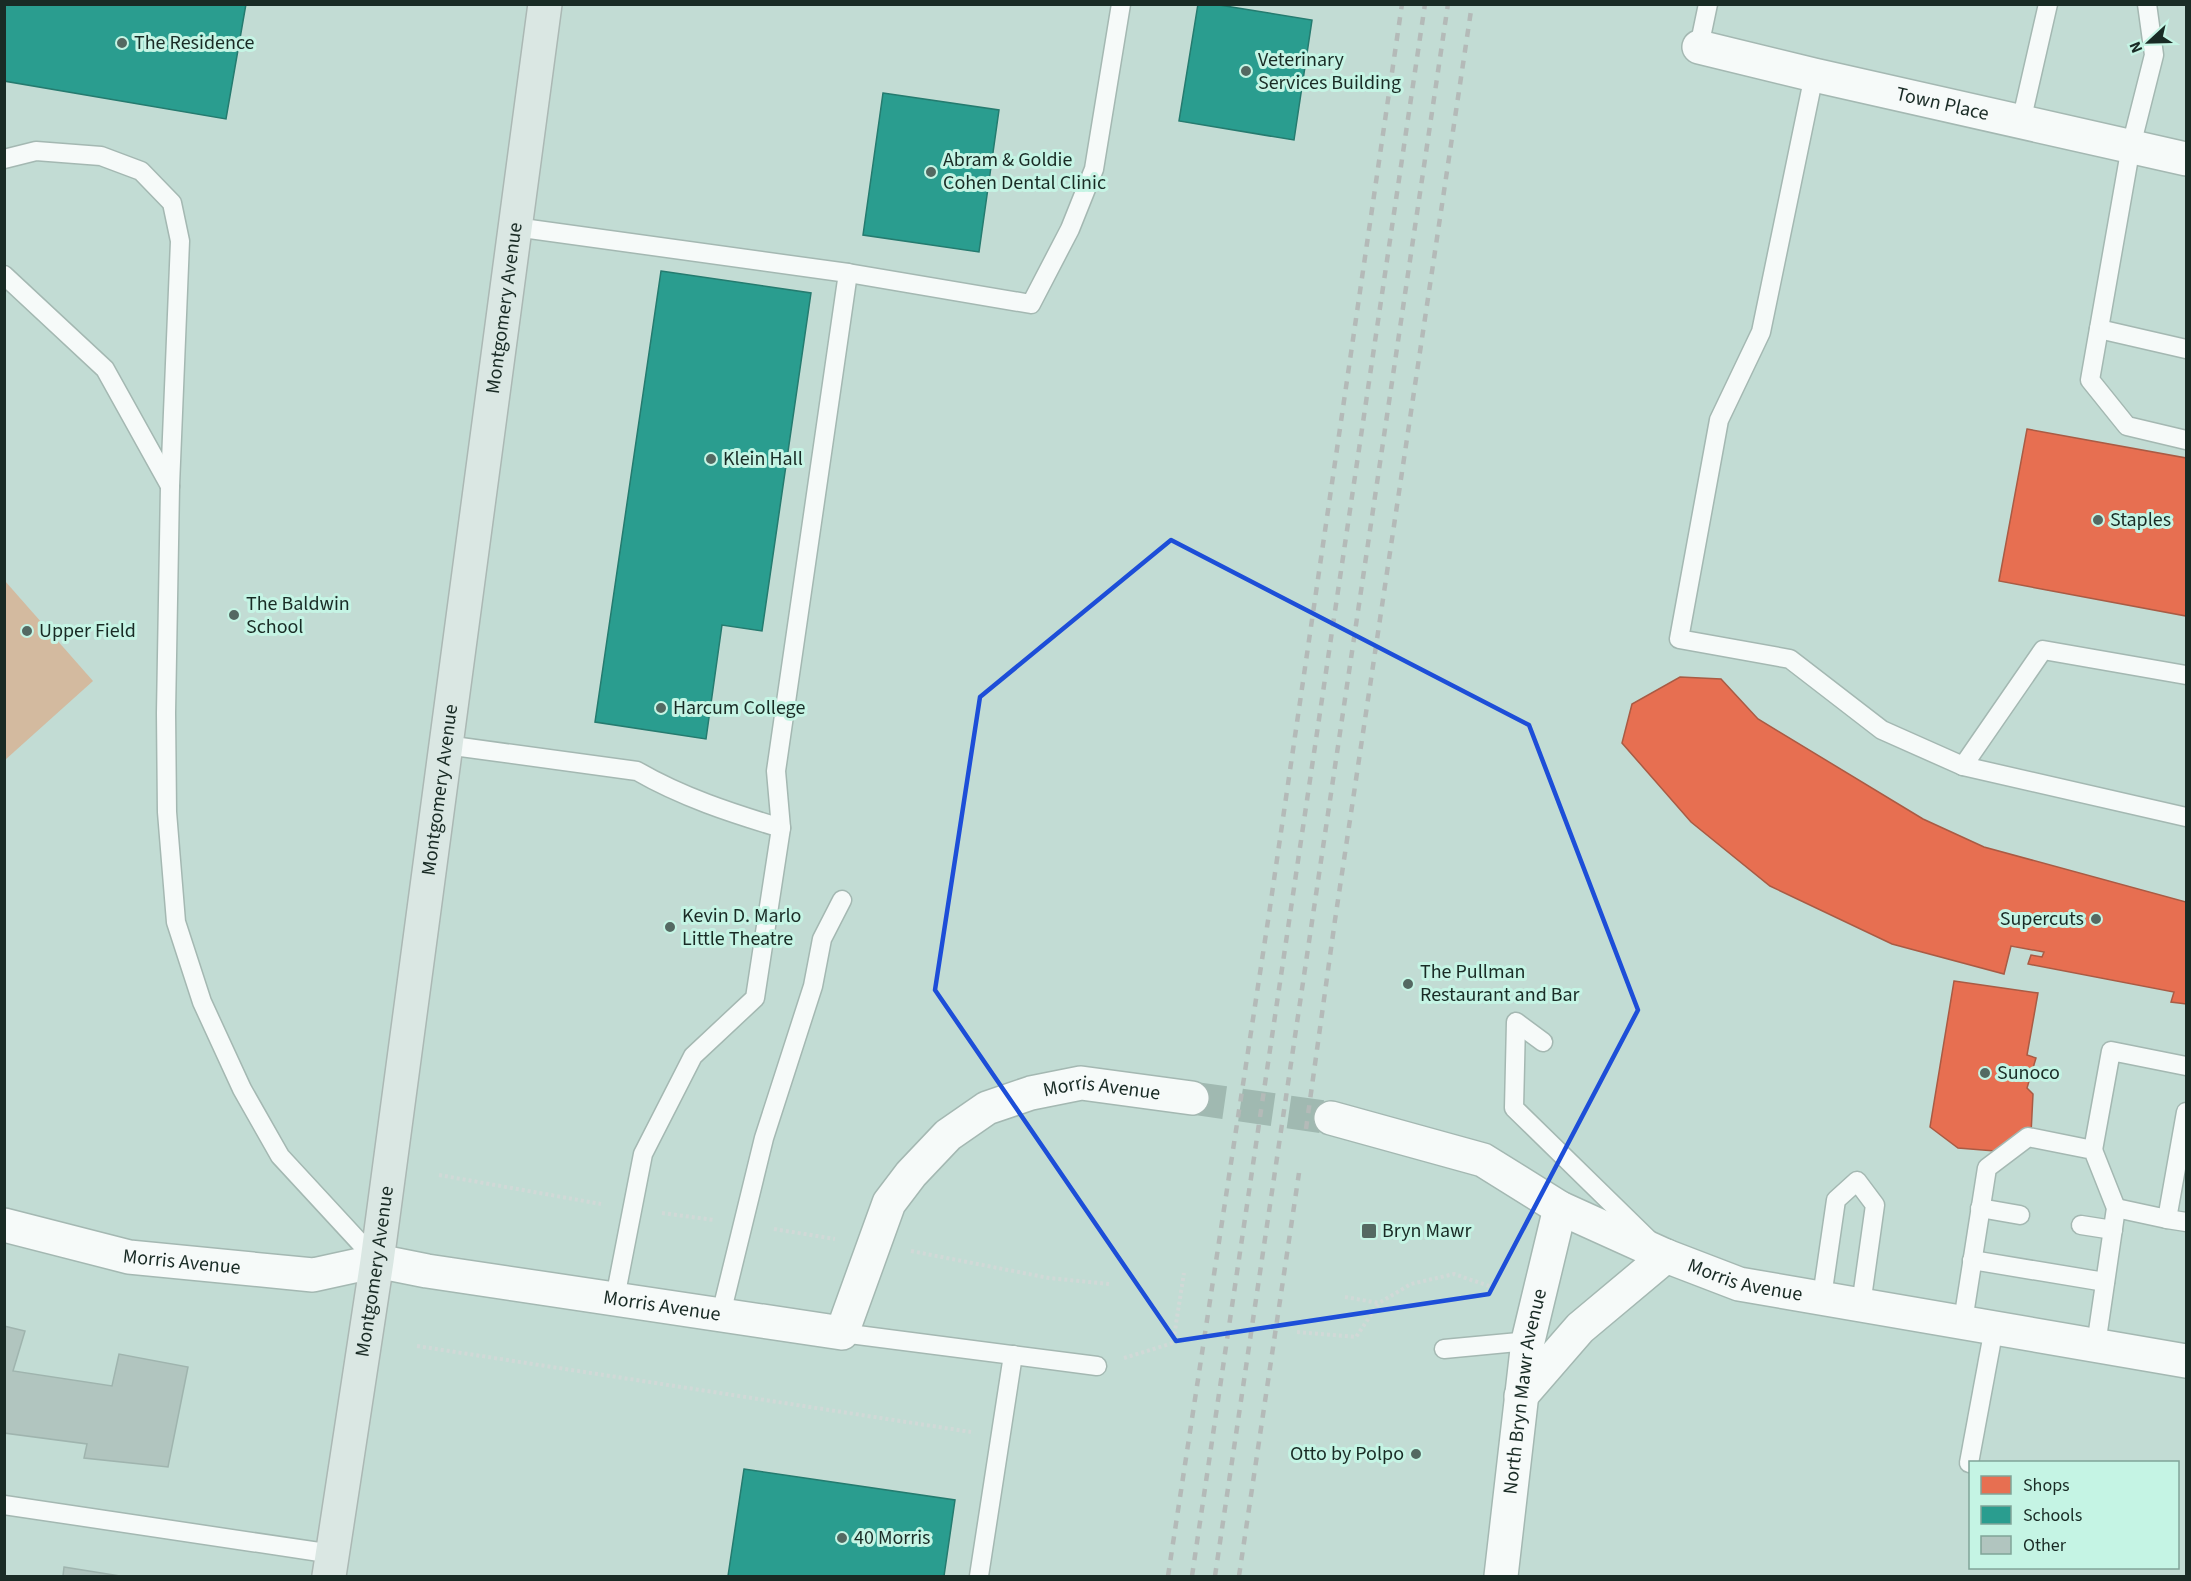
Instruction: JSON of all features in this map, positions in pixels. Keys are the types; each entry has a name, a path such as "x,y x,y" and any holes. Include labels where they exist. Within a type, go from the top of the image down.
{"main road":[{"name":"Montgomery Avenue","path":"331,1565 377,1261 544,4"}],"street":[{"name":"Town Place","path":"1699,47 2187,159"},
{"name":"Morris Avenue","path":"4,1224 141,1259 313,1275 377,1261 427,1271 842,1333 890,1203 911,1174 948,1135 987,1108 1031,1093 1081,1083 1192,1098"},
{"name":"Morris Avenue","path":"1331,1118 1483,1160 1560,1208 1666,1256 1739,1284 2187,1361"},
{"name":"North Bryn Mawr Avenue","path":"1501,1576 1528,1341 1560,1208"},
{"path":"1521,1396 1580,1328 1666,1256"}],"lane":[{"path":"515,227 848,273 1031,304 1070,229 1094,169 1121,4"},
{"path":"1699,47 1708,4"},
{"path":"2021,122 2048,4"},
{"path":"2146,4 2154,55 2131,146 2090,380 2127,426 2187,440"},
{"path":"1815,75 1761,332 1719,420 1679,639 1790,659 1882,730 1963,766 2187,817"},
{"path":"4,159 36,151 101,156 141,171 172,203 180,241 170,486 167,812 176,922 202,1002 242,1089 280,1156 377,1261"},
{"path":"615,1298 644,1154 693,1056 755,998 781,828 776,771 848,273"},
{"path":"4,275 105,369 170,486"},
{"path":"2099,329 2187,349"},
{"path":"1963,766 2043,650 2187,675"},
{"path":"446,746 637,771 664,787 686,796 781,828"},
{"path":"721,1314 764,1138 813,986 822,939 842,900"},
{"path":"1543,1041 1516,1022 1514,1108 1666,1256"},
{"path":"2096,1345 2116,1208 2093,1150 2111,1051 2187,1066"},
{"path":"2167,1219 2187,1112"},
{"path":"1963,1321 1987,1168 2028,1137 2093,1150"},
{"path":"1822,1297 1836,1200 1857,1181 1875,1205 1861,1305"},
{"path":"1980,1208 2020,1215"},
{"path":"2116,1208 2187,1222"},
{"path":"2081,1225 2113,1230"},
{"path":"1972,1260 2105,1282"},
{"path":"1969,1461 1994,1328"},
{"path":"842,1333 1097,1366"},
{"path":"1444,1349 1528,1341"},
{"path":"979,1576 1013,1355"},
{"path":"4,1505 331,1565"}],"path":[{"path":"1097,1366 1173,1343 1184,1273"},
{"path":"1297,1332 1356,1337 1379,1303 1412,1284 1454,1274 1489,1286"},
{"path":"1049,1278 1109,1284"},
{"path":"1345,1297 1379,1303"},
{"path":"417,1346 1001,1436"}],"highlighted area":[{"path":"1171,540 1529,725 1638,1010 1489,1294 1176,1341 935,990 980,697"}],"shaded area":[{"name":"Upper Field","path":"5,581 93,681 4,760"}],"building: Shops":[{"name":"Staples","path":"2027,429 2186,458 2186,616 1999,581"},
{"path":"1680,677 1721,679 1758,719 1923,819 1984,847 2186,902 2186,1004 2171,1002 2174,992 2028,964 2031,955 2042,957 2044,952 2011,946 2004,974 1892,944 1770,886 1691,822 1622,743 1632,704"},
{"name":"Sunoco","path":"1954,981 2038,993 2027,1055 2036,1058 2027,1088 2033,1094 2031,1134 1995,1151 1958,1148 1930,1127"}],"building: Schools":[{"name":"The Residence","path":"4,4 246,4 226,119 4,81"},
{"name":"Veterinary Services Building","path":"1198,4 1213,4 1312,20 1294,140 1179,121"},
{"name":"Abram & Goldie Cohen Dental Clinic","path":"883,93 999,110 979,252 863,235"},
{"name":"Klein Hall","path":"661,271 811,293 762,631 722,625 706,739 595,722"},
{"name":"40 Morris","path":"744,1469 955,1500 944,1576 728,1576"}],"building: Other":[{"path":"4,1326 25,1331 13,1371 112,1386 119,1354 188,1367 168,1467 84,1458 87,1444 4,1433"},
{"path":"64,1567 120,1576 63,1576"}],"tunnel":[{"path":"1192,1098 1331,1118"}],"railway":[{"path":"1168,1576 1269,914 1402,4"},
{"path":"1192,1576 1425,4"},
{"path":"1215,1576 1448,4"},
{"path":"1306,1129 1335,920 1472,4"},
{"path":"1239,1576 1299,1173"}],"place":[{"name":"The Residence","path":"122,43"},
{"name":"Veterinary Services Building","path":"1246,71"},
{"name":"Abram & Goldie Cohen Dental Clinic","path":"931,172"},
{"name":"Klein Hall","path":"711,459"},
{"name":"Staples","path":"2098,520"},
{"name":"The Baldwin School","path":"234,615"},
{"name":"Upper Field","path":"27,631"},
{"name":"Harcum College","path":"661,708"},
{"name":"Supercuts","path":"2096,919"},
{"name":"Kevin D. Marlo Little Theatre","path":"670,927"},
{"name":"The Pullman Restaurant and Bar","path":"1408,984"},
{"name":"Sunoco","path":"1985,1073"},
{"name":"Bryn Mawr","path":"1369,1231"},
{"name":"Otto by Polpo","path":"1416,1454"},
{"name":"40 Morris","path":"842,1538"}]}
